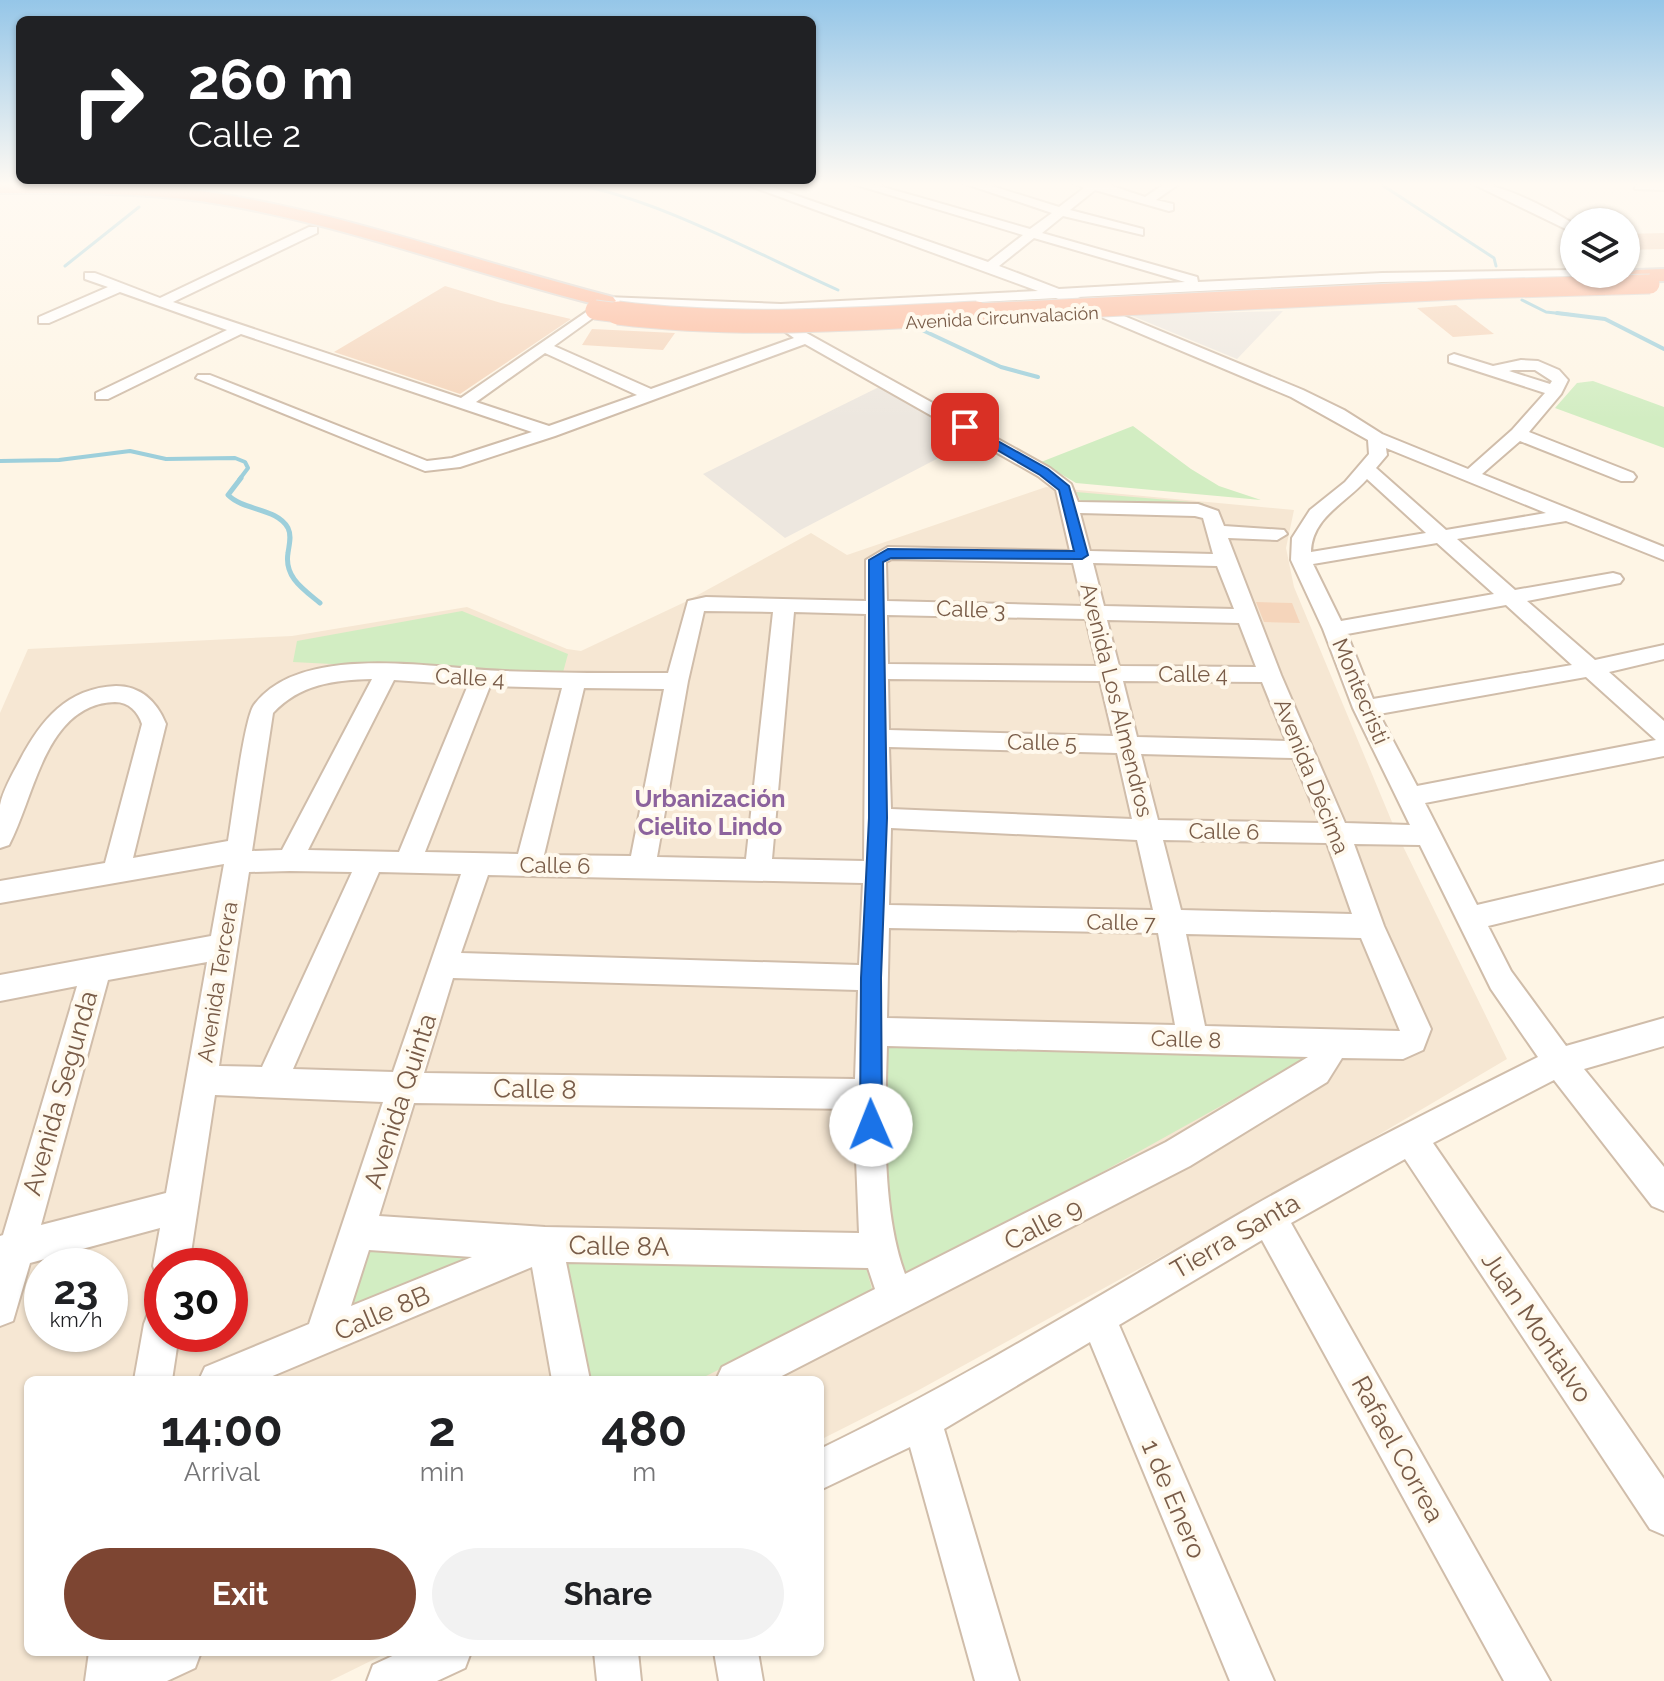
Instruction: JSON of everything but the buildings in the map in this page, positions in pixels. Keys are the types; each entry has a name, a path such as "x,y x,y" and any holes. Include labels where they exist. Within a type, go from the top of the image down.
{"highway":[{"name":"Avenida Circunvalación","path":"425,261 539,298 601,305 641,317 702,321 800,322 1654,280"}],"street":[{"path":"161,303 259,261"},
{"path":"974,261 1112,313 1327,408 1353,421 1376,438 1664,554"},
{"path":"990,267 997,261"},
{"path":"1127,261 1211,285"},
{"name":"Avenida Circunvalación","path":"601,305 806,308 1211,285 1560,274"},
{"path":"90,276 161,303 549,432"},
{"name":"Avenida Circunvalación","path":"601,305 617,318 797,333 1112,313 1614,290 1654,280"},
{"path":"44,320 120,287"},
{"path":"463,404 601,305"},
{"path":"102,396 240,329"},
{"path":"204,378 425,466 454,463 653,396 797,333"},
{"name":"Avenida Los Almendros","path":"797,333 1057,480 1065,488 1149,830 1193,1039"},
{"path":"544,347 653,396"},
{"path":"1454,359 1555,391 1518,434 1471,475"},
{"path":"1518,434 1627,477"},
{"path":"1376,438 1378,455 1367,470 1317,514 1302,538 1301,560 1568,515"},
{"path":"1367,470 1664,734"},
{"name":"Avenida Décima","path":"1070,507 1198,510 1211,515 1225,560 1337,834 1370,926 1416,1029 1412,1040 1403,1045"},
{"path":"1217,532 1277,534"},
{"path":"897,1300 879,1251 874,1218 870,1094 878,818 876,560 888,553 1225,560"},
{"name":"Montecristi","path":"1301,560 1334,629 1365,708 1501,980 1559,1062 1664,1194"},
{"path":"1334,629 1613,579"},
{"name":"Calle 3","path":"677,681 695,606 706,604 875,605 1247,616"},
{"path":"758,871 784,605"},
{"path":"1365,708 1590,669 1664,652"},
{"name":"Calle 4","path":"876,671 1270,675"},
{"path":"290,860 386,673"},
{"name":"Calle 4","path":"270,700 289,688 318,677 386,673 575,681 677,681"},
{"path":"408,863 482,678"},
{"path":"528,865 575,681"},
{"path":"642,867 677,681"},
{"path":"0,838 40,740 75,705 94,696 126,694 140,701 152,716 154,724 116,871"},
{"name":"Avenida Tercera","path":"174,1248 262,711 270,700"},
{"name":"Calle 5","path":"878,738 1301,750"},
{"path":"1409,797 1664,747"},
{"name":"Calle 6","path":"878,818 1149,830 1428,835"},
{"name":"Calle 6","path":"0,892 116,871 237,856 369,864 875,872"},
{"path":"271,1082 369,864"},
{"name":"Avenida Quinta","path":"323,1337 478,865"},
{"path":"1471,918 1664,872"},
{"name":"Calle 7","path":"873,916 1370,926"},
{"path":"0,988 224,946"},
{"path":"443,965 871,978"},
{"name":"Avenida Segunda","path":"0,1308 8,1252 96,970"},
{"name":"Calle 8","path":"872,1032 1403,1045"},
{"name":"Tierra Santa","path":"824,1468 922,1420 1268,1217 1410,1138 1559,1062 1664,1032"},
{"name":"Calle 9","path":"743,1376 1178,1154 1304,1081 1323,1065 1327,1056 1324,1045"},
{"name":"Calle 8","path":"200,1080 406,1088 870,1094"},
{"name":"Juan Montalvo","path":"1410,1138 1664,1515"},
{"path":"8,1252 180,1206"},
{"name":"Rafael Correa","path":"1268,1217 1528,1681"},
{"name":"Calle 8A","path":"358,1232 545,1244 879,1251"},
{"path":"545,1244 570,1376"},
{"name":"Calle 8B","path":"228,1376 545,1244"},
{"name":"1 de Enero","path":"1097,1316 1252,1681"},
{"path":"154,1376 158,1352"},
{"path":"922,1420 997,1681"},
{"path":"107,1681 110,1656"},
{"path":"119,1681 171,1656"},
{"path":"389,1681 441,1656"},
{"path":"616,1656 619,1681"},
{"path":"737,1656 741,1681"}],"shaded area":[{"path":"1283,311 1237,359 1130,315"},
{"path":"879,387 973,440 785,538 703,474"},
{"path":"1046,487 1294,510 1286,548 1294,587 1397,834 1507,1059 1324,1167 917,1391 824,1438 824,1376 24,1376 24,1656 381,1656 330,1681 0,1681 0,713 28,649 292,636 467,607 567,649 581,651 685,602 811,533 847,555"}],"green space":[{"path":"1593,381 1664,407 1664,448 1555,408 1577,383"},
{"path":"1133,426 1219,486 1261,500 1076,483 1041,462"},
{"path":"1076,492 1203,503 1205,509 1083,505"},
{"path":"462,611 568,654 562,676 293,662 297,641"},
{"path":"881,1046 1316,1053 908,1280 892,1242 885,1198"},
{"path":"365,1247 489,1256 345,1313"},
{"path":"863,1256 873,1293 706,1376 586,1376 567,1259"}],"waterway":[{"path":"65,266 71,261"},
{"path":"777,261 838,290"},
{"path":"1495,261 1496,266"},
{"path":"1522,300 1546,312 1567,314"},
{"path":"1557,313 1567,314"},
{"path":"1567,314 1574,315"},
{"path":"1567,314 1605,319 1664,349"},
{"path":"920,329 1001,367 1038,377"},
{"path":"0,461 59,460 130,451 166,459 235,458 245,462 248,468 239,480"},
{"path":"241,478 228,495 283,521 290,534 288,561 292,576 320,603"}],"district":[{"name":"Urbanización Cielito Lindo","path":"710,813"}],"route":[{"path":"871,1125 871,978 878,818 876,560 888,553 1082,555 1065,488 1044,472 965,427"}]}
